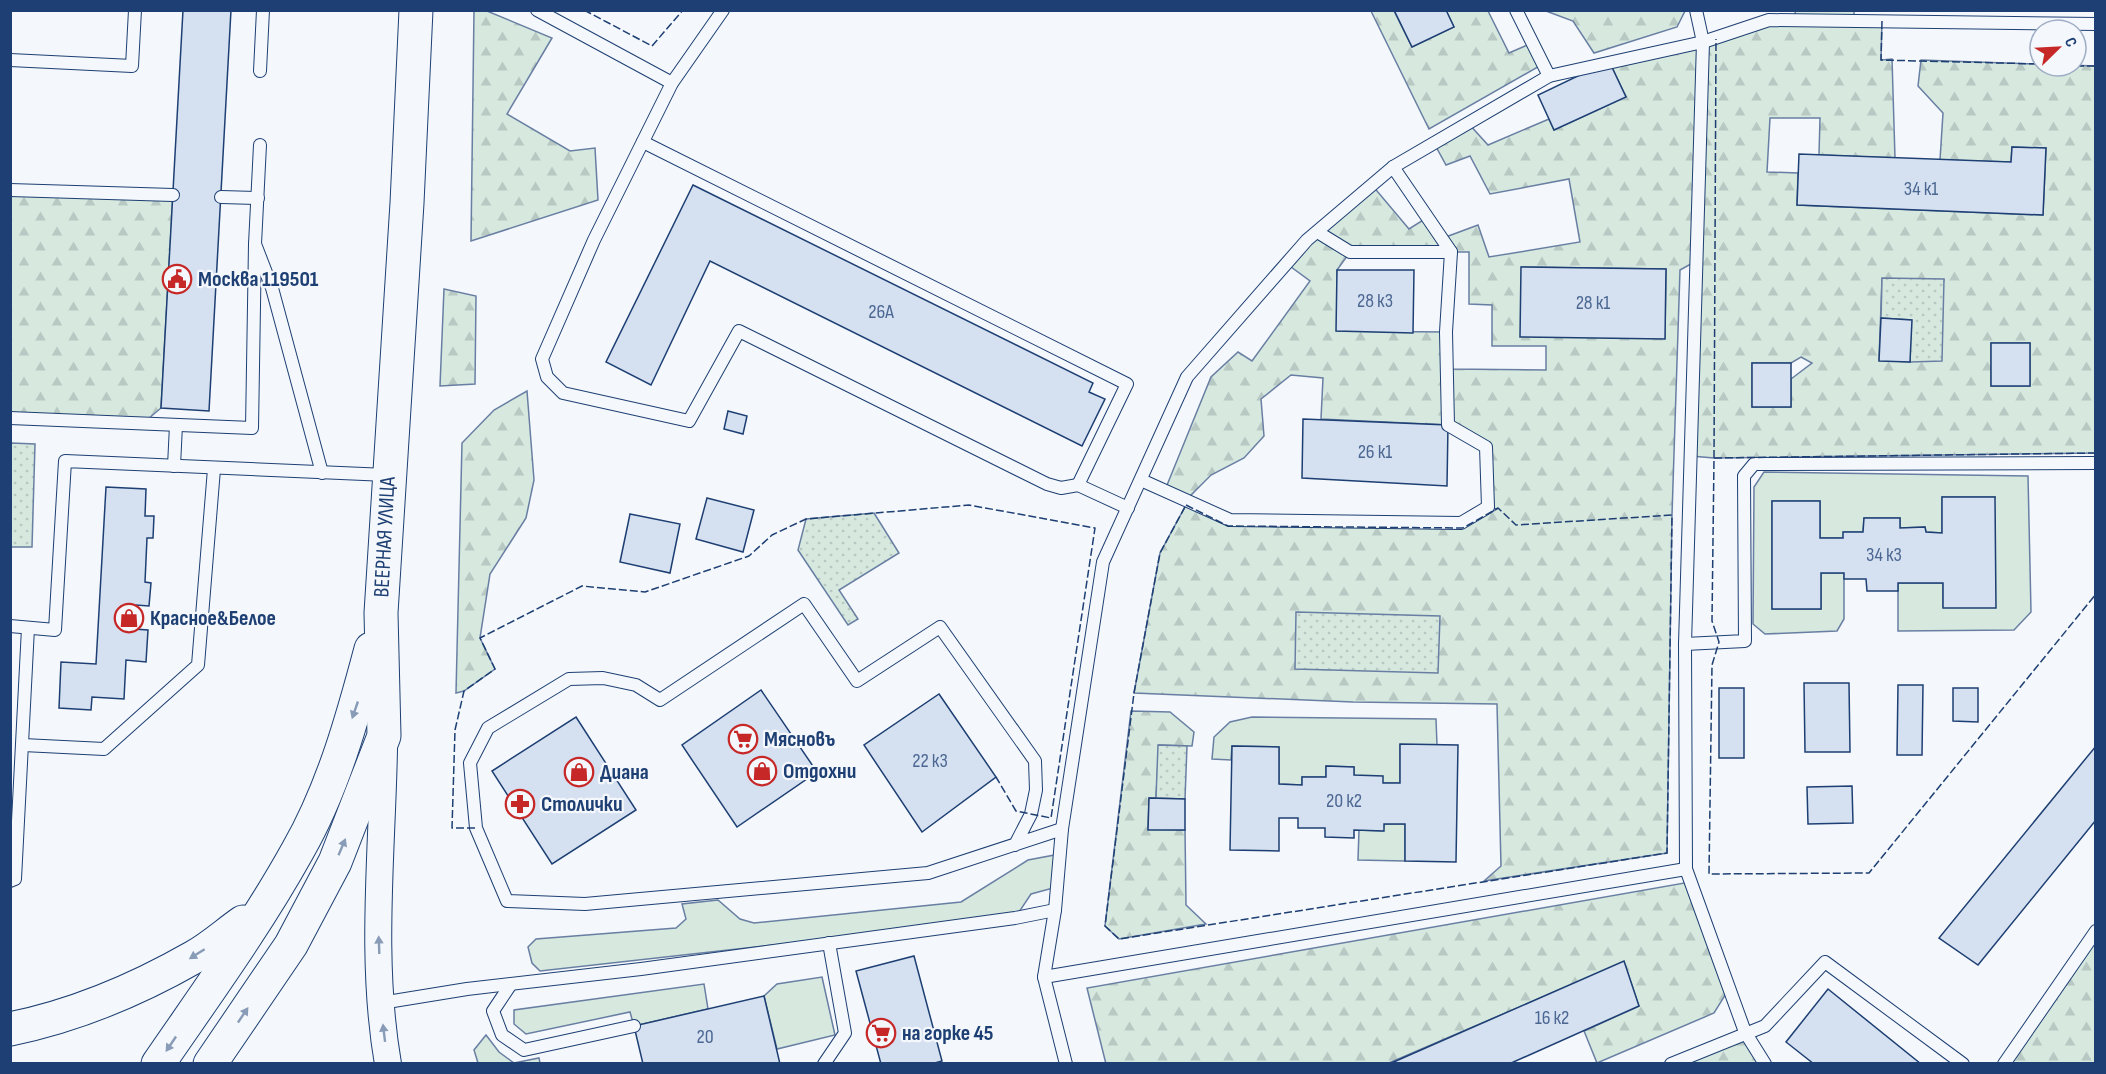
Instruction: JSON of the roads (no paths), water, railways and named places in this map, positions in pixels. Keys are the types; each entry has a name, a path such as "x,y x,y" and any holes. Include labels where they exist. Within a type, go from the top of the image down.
{"street":[{"name":"ВЕЕРНАЯ УЛИЦА","path":"388,1064 381,1003 378,916 384,736 381,613 388,476 406,230 416,10"},
{"path":"158,1064 299,849 330,779 357,702 381,613"},
{"path":"210,1064 291,945 336,862 384,736"},
{"path":"10,1029 51,1021 132,988 196,956 262,908"}],"lane":[{"path":"10,60 132,66 135,10"},
{"path":"260,71 263,10"},
{"path":"537,10 672,83"},
{"path":"723,10 672,83 594,240 542,359 547,377 563,393 689,421 739,331 1047,484 1061,488 1078,485 1128,508"},
{"path":"1516,10 1549,76"},
{"path":"1696,10 1703,42 1685,644 1686,869 1745,1032 1765,1064"},
{"path":"1066,1064 1044,977 1055,910 1062,829 1103,562 1187,377 1307,240 1319,233 1393,167 1549,76 1703,42 1769,20 1882,15 2096,24"},
{"path":"643,142 1127,384 1078,485"},
{"path":"10,418 252,428 255,244 260,145"},
{"path":"1141,480 1230,520 1461,523 1488,507 1486,447 1449,425 1446,332 1451,252 1393,167"},
{"path":"10,190 173,195"},
{"path":"221,197 258,198"},
{"path":"1319,233 1350,252 1451,252"},
{"path":"255,244 272,288 322,473"},
{"path":"174,466 176,425"},
{"path":"10,626 55,630 65,461 388,476"},
{"path":"1685,644 1744,641 1744,476 1754,464 2096,463"},
{"path":"23,745 104,749 198,665 214,469"},
{"path":"1015,845 1031,814 1036,790 1035,761 940,627 857,681 804,604 660,699 636,685 603,678 569,679 488,728 470,763 476,828 507,901 585,904 928,873 1015,845 1062,829"},
{"path":"10,881 15,879 28,628"},
{"path":"1044,977 1686,869"},
{"path":"381,1003 1055,910"},
{"path":"2004,1064 2096,931"},
{"path":"824,1064 845,1033 829,943"},
{"path":"1671,1064 1745,1032 1765,1026 1824,962 1964,1064"},
{"path":"511,984 493,1011 502,1035 524,1050 634,1026"}],"place":[{"name":"Москва 119501","path":"177,279"},
{"name":"Красное&Белое","path":"129,618"},
{"name":"Мясновъ","path":"743,739"},
{"name":"Отдохни","path":"762,771"},
{"name":"Диана","path":"579,772"},
{"name":"Столички","path":"520,804"},
{"name":"на горке 45","path":"881,1033"}]}
